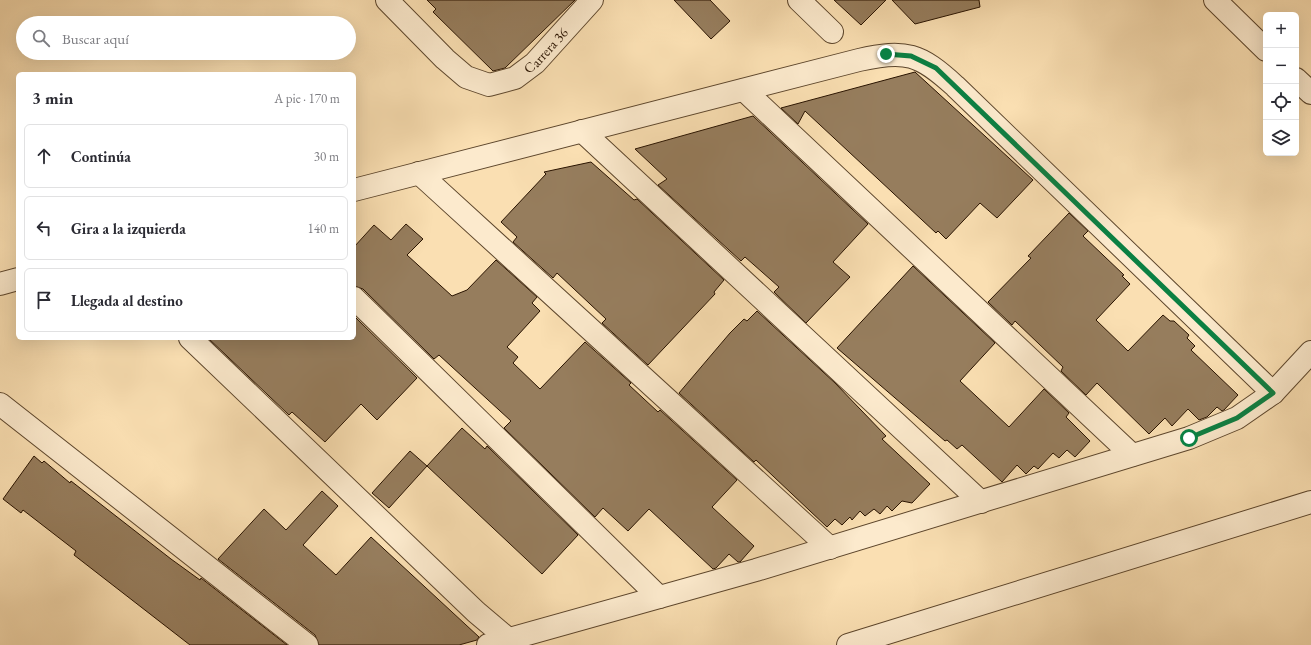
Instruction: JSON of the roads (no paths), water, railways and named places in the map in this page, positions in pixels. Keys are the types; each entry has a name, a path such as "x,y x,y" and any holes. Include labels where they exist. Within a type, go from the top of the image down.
{"street":[{"name":"Carrera 36","path":"387,0 445,59 466,77 489,85 515,78 534,63 592,0"},
{"path":"799,0 832,32"},
{"path":"1215,0 1264,48"},
{"path":"356,189 886,54 911,56 936,68 1273,393"},
{"path":"1299,82 1311,93"},
{"path":"744,90 1132,455"},
{"path":"582,131 981,502"},
{"path":"419,173 830,548"},
{"path":"0,284 16,279"},
{"path":"356,300 659,597"},
{"path":"192,340 476,612 508,639"},
{"path":"488,645 830,548 1189,438 1237,418 1273,393 1311,352"},
{"path":"0,404 307,645"},
{"path":"848,645 1311,502"}]}
